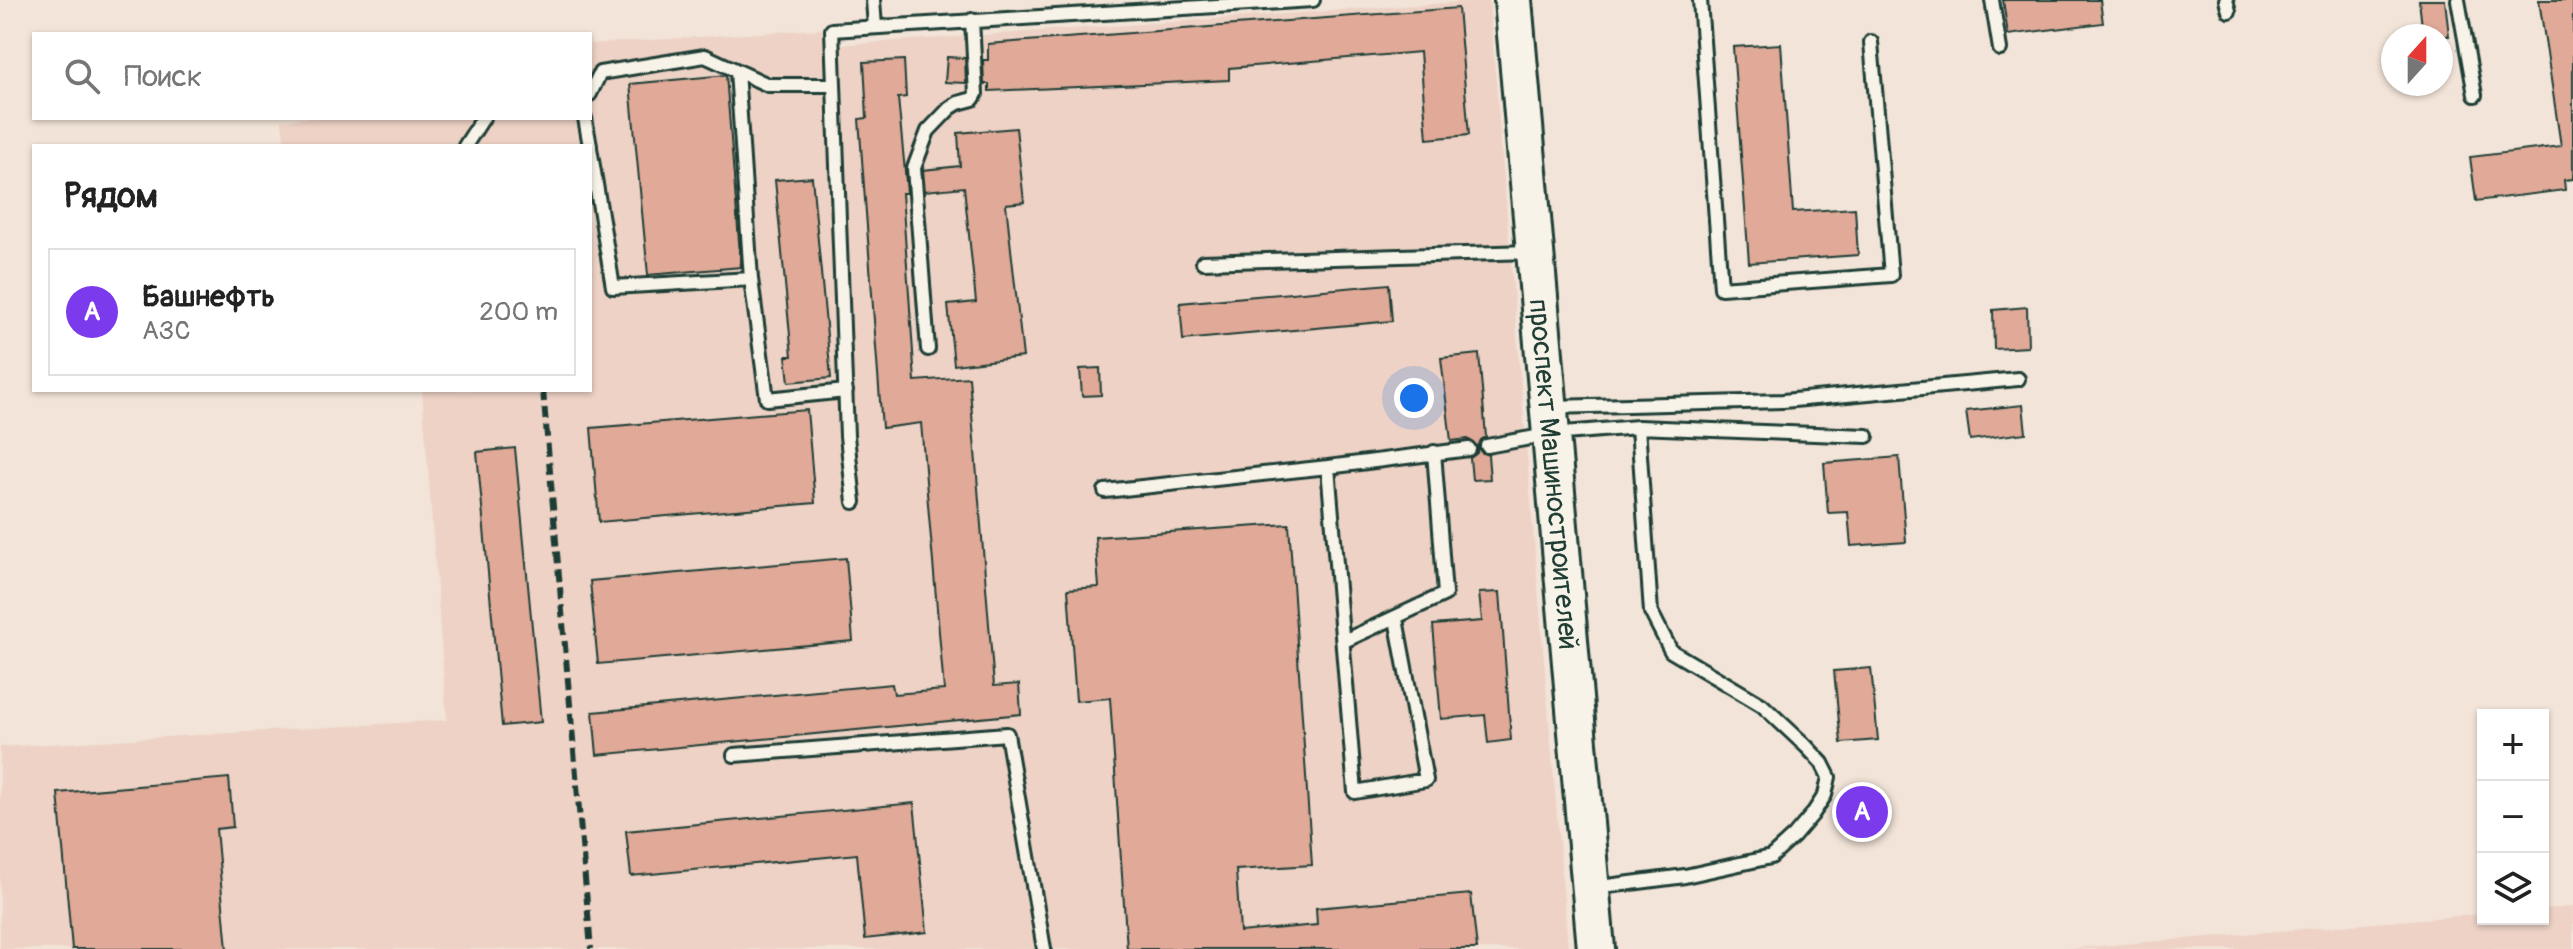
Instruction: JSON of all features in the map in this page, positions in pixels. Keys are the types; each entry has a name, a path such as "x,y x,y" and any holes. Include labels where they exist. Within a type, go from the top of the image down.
{"main road":[{"name":"проспект Машиностроителей","path":"1513,0 1596,949"}],"lane":[{"path":"873,0 875,27"},
{"path":"854,502 846,391 832,30 1313,0"},
{"path":"1700,0 1721,288 1891,275 1871,42"},
{"path":"1992,0 2000,49"},
{"path":"2458,0 2475,95"},
{"path":"928,349 914,168 928,131 950,108 973,99 976,94 972,20"},
{"path":"592,90 600,73 705,56 768,85 834,85"},
{"path":"737,71 751,279 767,399 846,391"},
{"path":"466,144 482,120"},
{"path":"585,120 589,144"},
{"path":"592,159 613,287 751,279"},
{"path":"1203,262 1533,252"},
{"path":"1487,446 1550,420 2018,379"},
{"path":"1550,420 1638,427 1867,436"},
{"path":"1589,889 1685,876 1771,857 1812,815 1825,795 1829,777 1822,763 1762,705 1671,651 1651,612 1638,427"},
{"path":"1105,491 1469,449"},
{"path":"1344,641 1445,594 1434,452"},
{"path":"1328,467 1355,792 1426,780 1396,619"},
{"path":"734,755 1007,734 1044,949"}],"shaded area":[{"path":"1489,0 1568,949 0,949 0,747 447,720 422,392 592,392 592,144 285,144 282,121 592,120 592,44 822,29 824,46"},
{"path":"2573,907 2573,949 2065,949 2477,915 2477,925 2549,925 2549,909"}],"building":[{"path":"2003,0 2100,0 2103,23 2008,35"},
{"path":"2419,0 2445,0 2448,24 2422,24"},
{"path":"2539,0 2573,0 2573,179 2564,180 2565,190 2476,201 2470,157 2561,146"},
{"path":"1458,8 1469,135 1427,139 1420,52 1229,68 1229,80 989,91 989,84 984,84 983,60 988,60 988,44"},
{"path":"1781,44 1793,212 1855,208 1858,255 1749,263 1733,47"},
{"path":"947,57 965,58 966,83 945,82"},
{"path":"904,60 906,97 898,98 907,193 902,193 915,381 969,377 994,686 1019,684 1021,714 597,755 593,712 892,684 894,694 944,690 921,423 882,428 859,119 867,118 864,62"},
{"path":"726,75 741,267 648,275 630,84"},
{"path":"1016,128 1024,202 1006,204 1023,357 954,365 948,305 976,302 964,187 925,191 923,170 960,166 958,133"},
{"path":"812,177 831,378 789,382 786,356 792,356 775,180"},
{"path":"1389,284 1392,321 1183,340 1180,303"},
{"path":"2027,307 2028,347 1994,349 1993,310"},
{"path":"1479,354 1486,437 1478,447 1468,439 1451,441 1441,358"},
{"path":"1100,368 1101,395 1082,396 1080,369"},
{"path":"2023,405 2026,433 1970,440 1966,411"},
{"path":"807,410 815,503 599,522 591,428"},
{"path":"1478,447 1488,455 1490,479 1472,480 1470,458 1477,453"},
{"path":"515,448 541,722 502,726 477,452"},
{"path":"1899,457 1906,542 1851,546 1848,512 1828,513 1824,463"},
{"path":"1289,524 1312,865 1236,870 1240,932 1317,925 1316,908 1471,894 1477,949 1127,949 1110,698 1076,701 1068,589 1099,587 1095,537"},
{"path":"846,558 853,641 598,664 590,581"},
{"path":"1500,592 1511,740 1488,743 1485,715 1441,719 1433,625 1482,621 1479,593"},
{"path":"1871,668 1878,740 1841,743 1834,671"},
{"path":"229,778 233,827 216,829 227,949 72,949 58,793"},
{"path":"1863,799 1864,819 1848,820 1847,800"},
{"path":"914,803 927,932 865,939 857,854 631,876 626,831"}],"railway":[{"path":"543,392 591,949"}],"place":[{"name":"Башнефть","path":"1862,812"}]}
